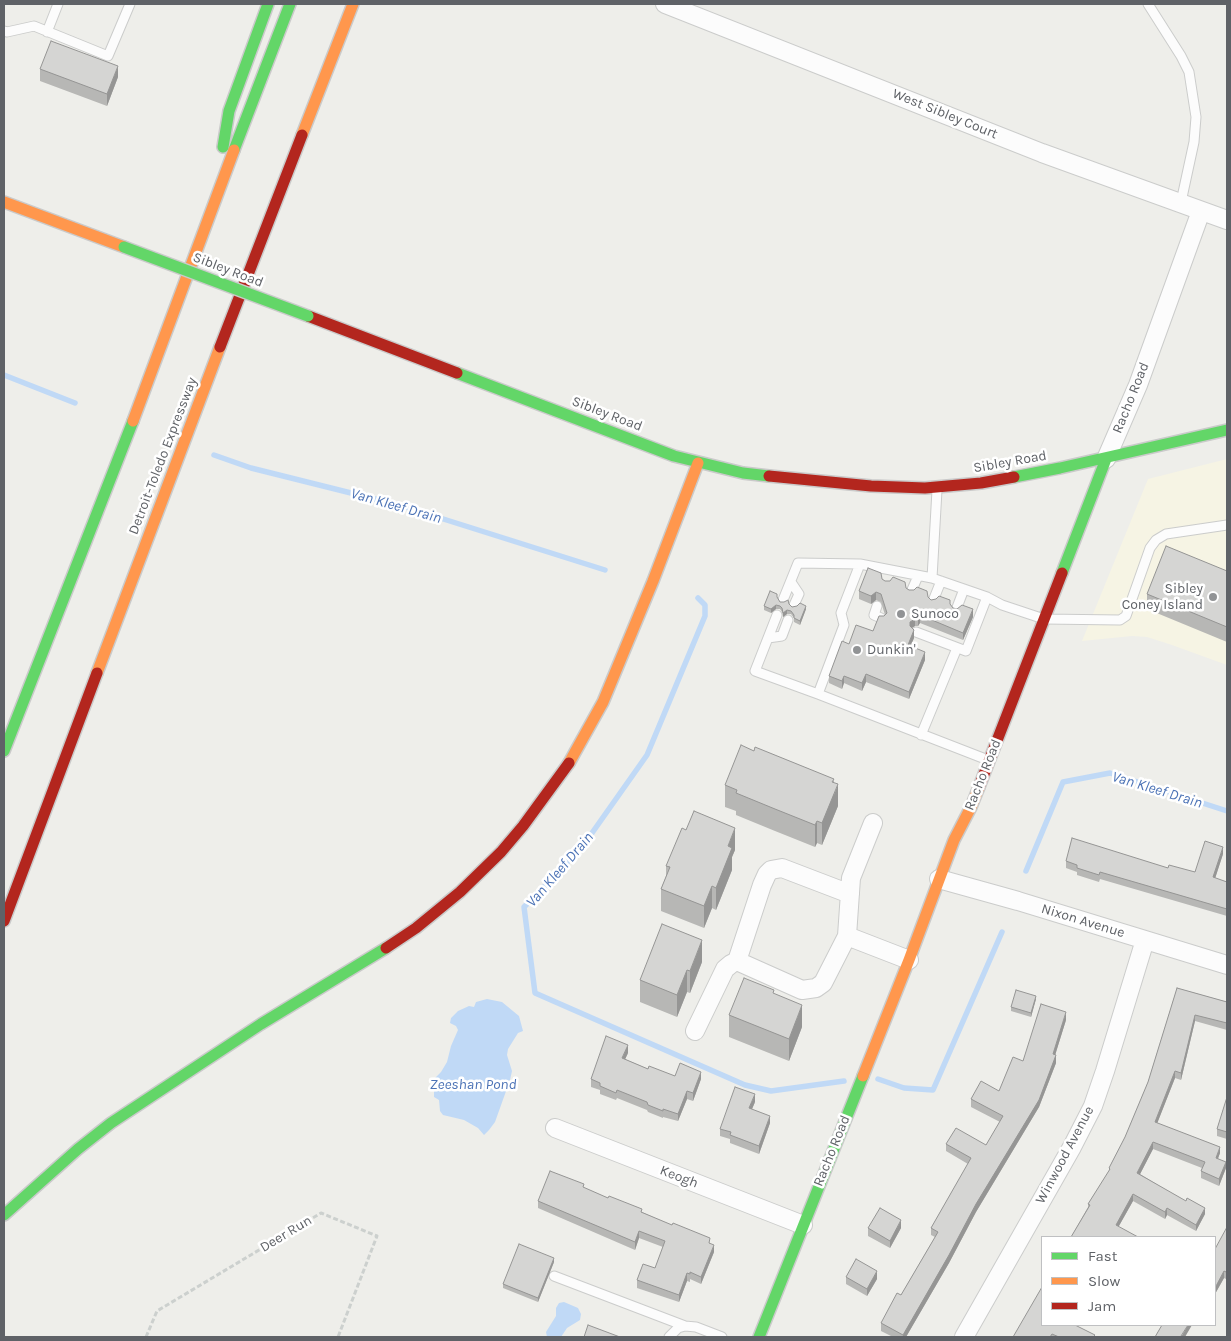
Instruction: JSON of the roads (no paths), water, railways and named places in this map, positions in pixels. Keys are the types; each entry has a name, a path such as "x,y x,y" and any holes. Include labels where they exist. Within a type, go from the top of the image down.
{"main road":[{"path":"214,204 229,111 268,4"},
{"path":"4,751 129,433 290,4"},
{"name":"Detroit-Toledo Expressway","path":"4,920 226,332 353,4"},
{"name":"Sibley Road","path":"4,202 665,452 698,463 743,473 870,486 937,487 981,483 1106,458 1227,430"},
{"name":"Racho Road","path":"759,1337 909,960 954,840 971,807 1106,458"},
{"path":"4,1215 78,1149 111,1123 261,1024 416,928 460,892 501,852 564,771 603,702 653,581 698,463"}],"street":[{"name":"West Sibley Court","path":"665,4 1042,153 1227,220"},
{"name":"Racho Road","path":"1106,458 1138,385 1201,211"},
{"path":"737,960 802,990 816,988 823,983 847,936 851,878 873,823"},
{"path":"695,1030 725,969 737,960 762,885 771,870 782,868 850,894"},
{"name":"Nixon Avenue","path":"939,879 1227,965"},
{"path":"847,936 909,960"},
{"name":"Winwood Avenue","path":"964,1337 1072,1147 1092,1106 1105,1071 1145,940"},
{"name":"Keogh","path":"555,1128 803,1225"}],"lane":[{"path":"47,32 58,4"},
{"path":"4,31 34,26 108,56 130,4"},
{"path":"1148,4 1189,72 1196,117 1194,142 1181,202"},
{"path":"932,578 937,487"},
{"path":"783,600 798,563 860,564 891,573 932,578 987,597 1002,606 1044,618 1120,620 1126,616 1150,548 1156,540 1166,534 1227,525"},
{"path":"818,694 844,625 841,613 860,564"},
{"path":"911,592 918,576"},
{"path":"933,601 941,581"},
{"path":"791,582 799,594 794,605"},
{"path":"956,610 964,589"},
{"path":"924,625 918,633 944,638 957,648 966,651 987,597"},
{"path":"877,606 874,615 881,618"},
{"path":"777,615 755,671 988,760"},
{"path":"768,638 782,636 788,620"},
{"path":"921,735 957,648"},
{"path":"554,1276 685,1326 722,1337"},
{"path":"669,1337 678,1328 685,1326"}],"water":[{"name":"Zeeshan Pond","path":"487,999 502,1002 519,1016 523,1031 518,1033 508,1049 507,1055 512,1071 510,1080 495,1122 484,1135 478,1128 464,1120 443,1115 440,1111 439,1100 434,1097 436,1085 434,1079 447,1062 458,1030 456,1026 450,1023 451,1018 458,1011 469,1006 474,1007 476,1002"},
{"path":"564,1302 578,1308 581,1314 580,1320 567,1328 561,1337 547,1337 546,1332 556,1316 556,1308 559,1303"}],"waterway":[{"name":"Van Kleef Drain","path":"4,375 75,403"},
{"name":"Van Kleef Drain","path":"214,455 251,468 399,505 605,570"},
{"name":"Van Kleef Drain","path":"698,598 705,605 705,616 647,755 592,833 558,873 524,907 535,993 745,1085 771,1091 844,1081"},
{"name":"Van Kleef Drain","path":"1026,871 1063,782 1110,773 1227,811"},
{"name":"Van Kleef Drain","path":"878,1079 904,1088 933,1090 1002,932"}],"place":[{"name":"Sibley Coney Island","path":"1213,597"},
{"name":"Sunoco","path":"901,614"},
{"name":"Dunkin'","path":"857,650"}]}
